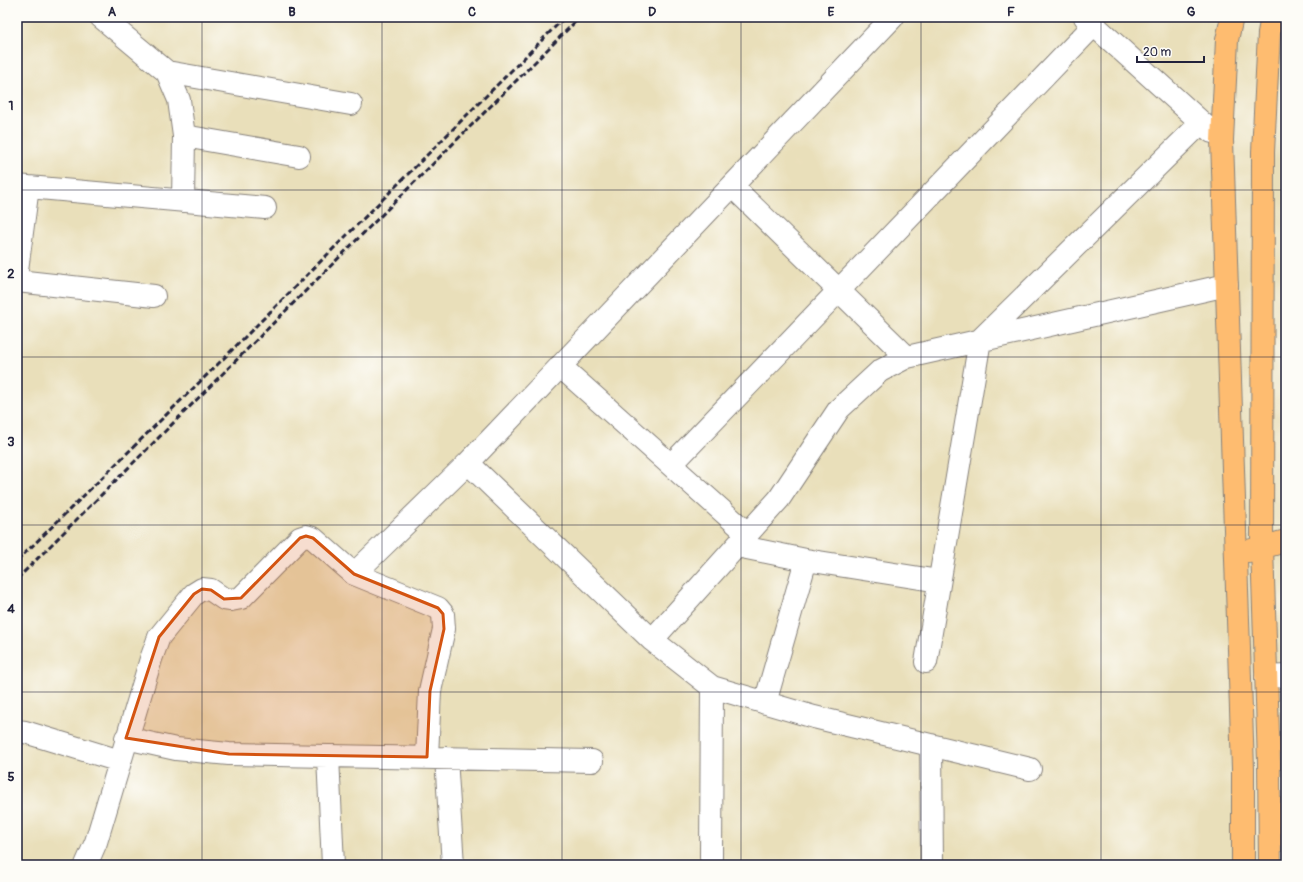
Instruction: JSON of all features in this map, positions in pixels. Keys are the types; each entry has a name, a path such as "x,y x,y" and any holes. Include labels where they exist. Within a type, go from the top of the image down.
{"main road":[{"path":"1232,17 1227,40 1222,140 1243,770 1242,865"},
{"path":"1270,865 1269,763 1276,677 1262,547 1263,152 1269,33 1272,17"},
{"path":"1236,554 1286,541"}],"street":[{"path":"354,574 468,463 893,17"},
{"path":"103,18 167,72 179,100 184,136 183,201"},
{"path":"671,465 839,290 1089,21 1201,123 1222,140"},
{"path":"167,72 351,104"},
{"path":"926,662 980,340 1201,123"},
{"path":"184,136 299,156"},
{"path":"732,186 907,357"},
{"path":"17,270 23,187 265,208"},
{"path":"17,281 154,296"},
{"path":"652,640 779,499 839,409 880,371 907,357 1227,286"},
{"path":"560,366 671,465 742,540 806,560 940,581"},
{"path":"468,463 652,640 712,687 814,717 1030,769"},
{"path":"86,865 96,842 126,738 159,637 194,594 202,589 211,590 224,599 231,600 241,598 300,538 306,536 313,538 354,574 438,608 443,614 444,629 430,691 436,758 453,865"},
{"path":"765,703 806,560"},
{"path":"711,857 712,687"},
{"path":"17,731 25,732 120,761"},
{"path":"126,738 176,749 229,754 592,761"},
{"path":"931,745 932,865"},
{"path":"328,756 333,865"}],"highlighted area":[{"path":"306,536 313,538 354,574 438,608 443,614 444,629 430,691 427,757 229,754 126,738 159,637 194,594 202,589 211,590 224,599 241,598 300,538"}],"railway":[{"path":"17,561 214,368 565,17"},
{"path":"17,579 580,17"}]}
